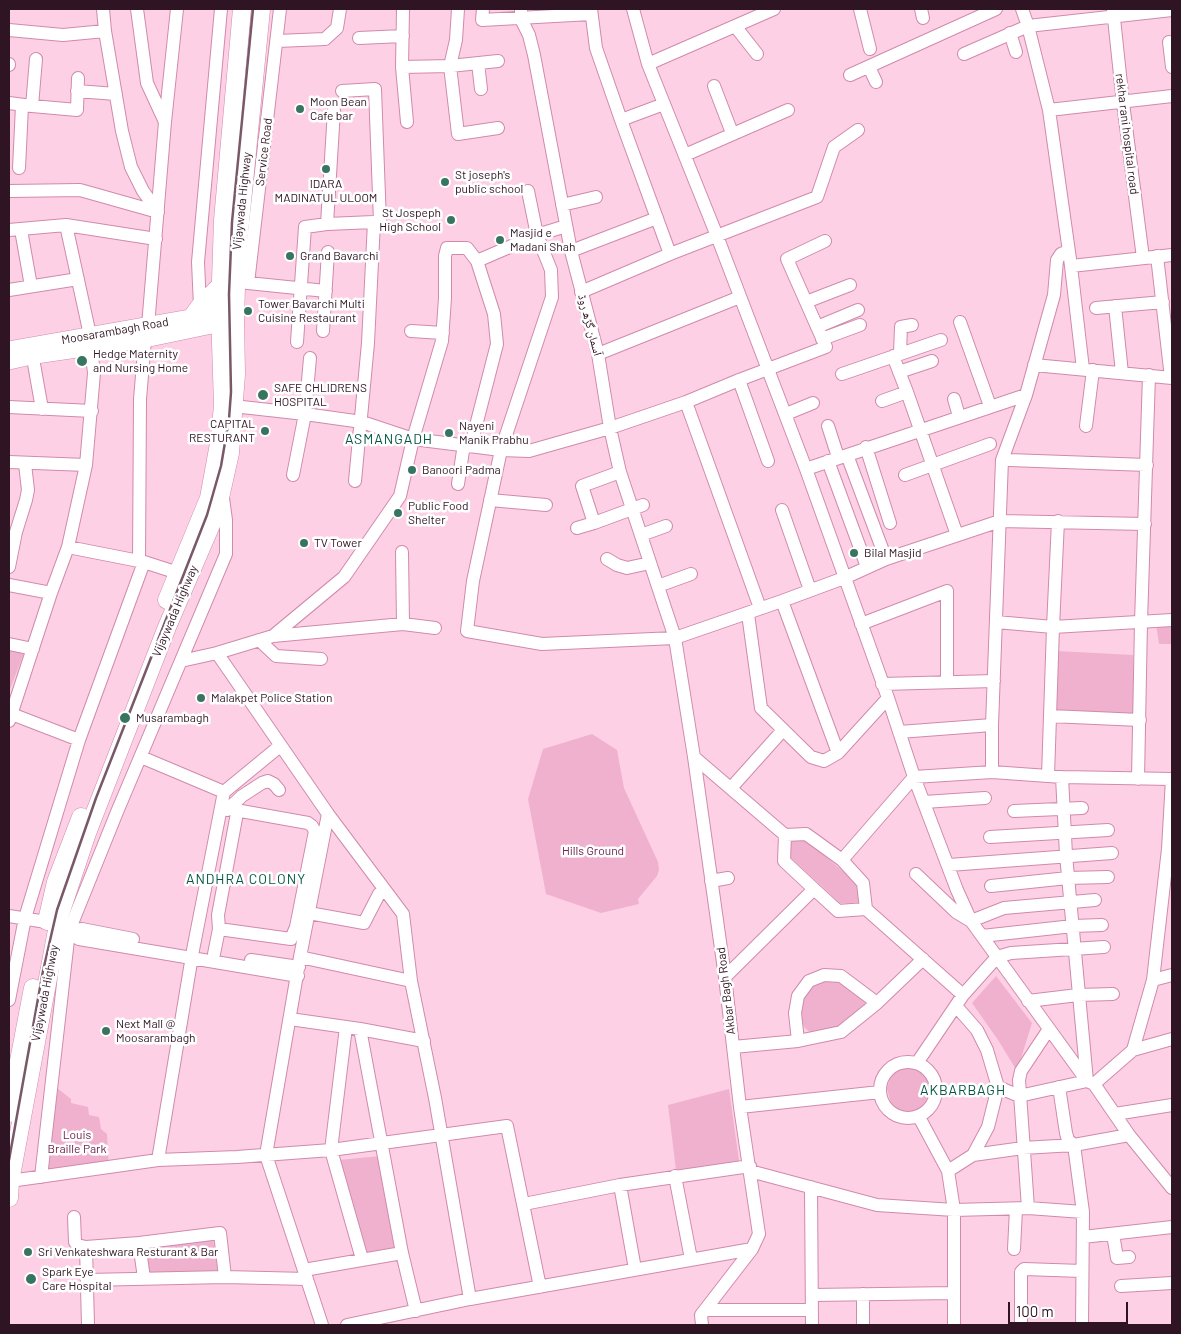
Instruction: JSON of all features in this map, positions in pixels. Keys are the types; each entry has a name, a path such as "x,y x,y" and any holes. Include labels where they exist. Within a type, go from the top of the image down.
{"highway":[{"path":"242,14 261,17"},
{"name":"Vijaywada Highway","path":"235,283 223,220 242,14"},
{"name":"Vijaywada Highway","path":"9,1190 57,927 72,856 178,573 209,498 220,438 228,316 235,283 237,254 257,135 261,17"},
{"path":"196,312 235,283"},
{"name":"Vijaywada Highway","path":"72,856 87,832 151,668 217,511 230,453 236,374 228,316"},
{"name":"Vijaywada Highway","path":"9,1114 15,1048 57,927"}],"main road":[{"name":"Moosarambagh Road","path":"147,333 196,312 228,316"},
{"name":"Moosarambagh Road","path":"9,349 32,351 147,333 228,316"},
{"name":"Moosarambagh Road","path":"9,362 32,351"}],"street":[{"path":"103,9 122,131 131,167 143,191 158,212"},
{"path":"137,9 147,82 165,122"},
{"path":"9,1000 12,958 79,740 141,562 140,399 177,9"},
{"path":"196,312 198,262 221,9"},
{"name":"Service Road","path":"257,135 277,41 280,9"},
{"path":"277,41 325,39 337,28 340,9"},
{"path":"403,9 402,67 407,122"},
{"path":"458,9 456,40 450,66 458,134 498,128"},
{"path":"483,9 482,20 521,14 591,12 596,48 670,254"},
{"path":"635,9 648,64 786,414 900,732 914,777 957,890 971,921 1049,1029 1129,1135 1172,1188"},
{"path":"648,64 774,9"},
{"path":"860,9 870,49"},
{"path":"850,75 996,9"},
{"path":"1022,9 1049,110 1068,251 1088,370 1086,426"},
{"path":"964,54 1028,26 1113,13 1172,10"},
{"name":"rekha rani hospital road","path":"1113,13 1143,258"},
{"name":"آسمان گڑھ روڈ","path":"521,14 534,55 571,251 598,354 610,428 620,472 638,507 641,535 675,638"},
{"path":"735,26 757,54"},
{"path":"9,30 63,35 105,31"},
{"path":"1010,33 1016,52"},
{"path":"359,38 403,36"},
{"path":"1169,42 1172,67"},
{"path":"20,168 15,134 27,106 36,59"},
{"path":"402,67 450,66 498,60"},
{"path":"478,63 481,89"},
{"path":"869,67 876,82"},
{"path":"9,103 77,110 78,85 116,94"},
{"path":"714,86 732,133"},
{"path":"297,342 304,229 307,226 327,224 380,222 375,89 342,91"},
{"path":"1049,110 1172,96"},
{"path":"621,120 664,104"},
{"path":"327,224 334,110"},
{"path":"685,155 788,110"},
{"path":"581,292 670,254 817,197 834,147 858,130"},
{"path":"9,191 80,190 158,212"},
{"path":"528,191 537,235 551,270 552,297 502,450 490,500 466,631 542,644 675,638 844,578 886,559 1000,521 1145,524"},
{"path":"562,205 596,197"},
{"path":"571,251 657,218"},
{"path":"355,481 368,343 374,222"},
{"path":"31,286 15,230 66,225 156,238"},
{"path":"66,225 90,342 94,373 86,465 68,546 10,716 79,740"},
{"path":"476,261 537,235 566,226"},
{"path":"233,406 362,422 413,439 502,450 529,451 610,428 686,402 826,348 787,259 824,241"},
{"path":"273,636 344,577 400,496 413,439 442,341 445,256 448,248 458,247 467,248 476,261 494,314 497,344 467,445 458,484"},
{"path":"992,772 992,725 1002,460 1026,395 1054,295 1056,260 1061,254 1068,251"},
{"path":"323,331 328,252"},
{"path":"1071,266 1172,255"},
{"path":"1034,365 1172,378 1157,256"},
{"path":"9,290 78,279"},
{"path":"235,283 326,291"},
{"path":"806,302 850,285"},
{"path":"598,354 740,297"},
{"path":"1096,308 1162,302"},
{"path":"1115,306 1122,373"},
{"path":"817,327 858,310"},
{"path":"960,322 990,406"},
{"path":"822,339 860,325"},
{"path":"912,325 901,327 897,355 899,372 957,535"},
{"path":"411,331 442,334"},
{"path":"842,374 941,340"},
{"path":"32,351 42,408"},
{"path":"293,475 305,414 310,358"},
{"path":"899,372 932,361"},
{"path":"1138,779 1149,376"},
{"path":"739,380 768,461"},
{"path":"882,401 907,392"},
{"path":"806,468 1026,395"},
{"path":"954,399 959,416"},
{"path":"686,402 754,611 761,708 811,758 824,761 838,753 888,698"},
{"path":"786,414 813,403"},
{"path":"9,407 92,410"},
{"path":"828,426 867,567"},
{"path":"905,475 990,444"},
{"path":"866,447 890,524"},
{"path":"837,458 886,559"},
{"path":"1009,460 1147,465"},
{"path":"9,462 86,465"},
{"path":"9,567 13,531 23,511 28,490 24,464"},
{"path":"594,524 582,486 620,472"},
{"path":"41,1177 57,927 141,757 226,554 226,520 222,490"},
{"path":"490,500 546,505"},
{"path":"577,528 594,524 638,507"},
{"path":"782,510 810,590"},
{"path":"1048,776 1058,521"},
{"path":"641,535 666,526"},
{"path":"68,546 141,562 178,573"},
{"path":"402,552 403,624"},
{"path":"607,559 627,568 650,563"},
{"path":"658,586 691,574"},
{"path":"9,585 51,593"},
{"path":"861,624 947,591 947,682"},
{"path":"782,601 838,753"},
{"path":"996,622 1053,627 1172,620"},
{"path":"181,661 217,653 273,636 403,624 435,628"},
{"name":"Akbar Bagh Road","path":"675,638 694,757 725,978 740,1108 759,1234 752,1248 703,1317 691,1325"},
{"path":"259,640 276,656 321,659"},
{"path":"9,644 33,649"},
{"path":"217,653 328,814 403,914 411,981 442,1136 470,1299"},
{"path":"882,684 994,681"},
{"path":"1050,716 1140,720"},
{"path":"900,732 992,725"},
{"path":"731,788 783,730"},
{"path":"224,792 280,746"},
{"path":"141,757 224,792"},
{"path":"694,757 785,835 806,834 842,860 863,884 866,909 963,995"},
{"path":"842,860 914,777 992,772 1062,777 1172,779 1170,848 1153,980 1132,1050"},
{"path":"1062,777 1066,855 1078,995 1091,1083"},
{"path":"158,1160 192,954 228,811 242,796 262,783 268,781 279,790"},
{"path":"214,954 219,929 218,914 228,811 224,792"},
{"path":"924,802 985,798"},
{"path":"1014,811 1082,808"},
{"path":"219,929 291,939 296,927 315,831 308,823 241,811 228,811"},
{"path":"322,1325 266,1155 328,814"},
{"path":"990,836 1108,830"},
{"path":"785,835 784,861 838,911 866,909"},
{"path":"949,865 1112,852"},
{"path":"916,874 956,912 971,921"},
{"path":"991,886 1068,878 1108,877"},
{"path":"711,881 728,878"},
{"path":"725,978 814,889"},
{"path":"309,913 364,923 379,894"},
{"path":"971,921 1004,908 1095,900"},
{"path":"9,916 192,954 411,981"},
{"path":"982,936 1072,926 1102,925"},
{"path":"917,1063 963,995 997,957 1011,953 1104,947"},
{"path":"192,954 214,954 299,967"},
{"path":"732,1047 798,1041 841,1032 877,1003 923,959"},
{"path":"798,1041 795,1013 798,996 809,981 824,975 841,976 877,1003"},
{"path":"1153,980 1172,975"},
{"path":"1028,1001 1078,995 1113,994"},
{"path":"956,1006 977,1030 987,1050 998,1088 988,1127 973,1155"},
{"path":"290,1019 424,1041"},
{"path":"346,1027 331,1150 362,1259"},
{"path":"360,1029 402,1253 416,1311"},
{"path":"1014,1249 1022,1208 1023,1148 1019,1080 1021,1071 1049,1029"},
{"path":"998,1088 1020,1096 1059,1087 1091,1083 1132,1050 1172,1039"},
{"path":"901,1062 917,1063 926,1068 934,1077 937,1087 931,1108 919,1117 910,1119 895,1116 887,1109 882,1101 880,1092 881,1082 887,1071 901,1062"},
{"path":"1059,1087 1066,1133 1068,1140 1074,1145 1083,1212 1082,1325"},
{"path":"740,1108 880,1092"},
{"path":"1115,1114 1172,1105"},
{"path":"919,1117 948,1171 954,1210 954,1325"},
{"path":"9,1190 41,1177 158,1160 331,1150 507,1126 540,1287"},
{"path":"948,1171 973,1155 1023,1148 1074,1145 1129,1135"},
{"path":"524,1204 676,1176 750,1169 877,1205 954,1210 1022,1208 1083,1212"},
{"path":"676,1176 691,1259"},
{"path":"620,1185 635,1269"},
{"path":"811,1187 812,1325"},
{"path":"74,1217 75,1242 77,1245 86,1247 220,1234 225,1277"},
{"path":"1083,1237 1172,1227"},
{"path":"1113,1234 1117,1258 1129,1257"},
{"path":"139,1243 144,1278"},
{"path":"86,1247 88,1325"},
{"path":"350,1325 470,1299 752,1248"},
{"path":"88,1280 306,1274 362,1259 402,1253"},
{"path":"1021,1325 1021,1272 1024,1269 1082,1270"},
{"path":"1121,1286 1172,1283"},
{"path":"863,1294 863,1325"},
{"path":"812,1295 954,1294"},
{"path":"703,1317 811,1310"}],"green space":[{"path":"1172,623 1172,644 1159,644 1156,624"},
{"path":"9,649 24,653 9,692"},
{"path":"1057,651 1133,655 1133,718 1056,717"},
{"name":"Hills Ground","path":"592,734 617,750 624,788 658,862 659,870 657,876 638,899 639,904 601,913 546,894 528,799 543,749"},
{"path":"806,840 858,884 859,903 840,903 790,857 791,841"},
{"path":"828,975 874,1003 840,1031 813,1035 805,1028 800,1019 805,990"},
{"path":"996,976 1032,1023 1017,1071 972,1003"},
{"path":"917,1066 931,1079 932,1094 926,1108 914,1114 901,1113 891,1105 887,1088 892,1074 898,1067"},
{"name":"Louis Braille Park","path":"57,1088 71,1099 71,1103 88,1107 89,1115 99,1117 101,1129 107,1134 109,1167 46,1173"},
{"path":"729,1089 739,1161 676,1170 668,1105"},
{"path":"381,1156 398,1247 366,1253 338,1160"},
{"path":"213,1239 218,1272 146,1274 142,1248"}],"railway":[{"path":"9,1160 43,971 57,910 96,798 207,515 221,466 229,419 231,392 229,294 232,222 253,9"}],"place":[{"name":"Moon Bean Cafe bar","path":"300,109"},
{"name":"IDARA MADINATUL ULOOM","path":"326,169"},
{"name":"St joseph's public school","path":"445,182"},
{"name":"St Jospeph High School","path":"451,220"},
{"name":"Masjid e Madani Shah","path":"500,240"},
{"name":"Grand Bavarchi","path":"290,256"},
{"name":"Tower Bavarchi Multi Cuisine Restaurant","path":"248,311"},
{"name":"Hedge Maternity and Nursing Home","path":"82,361"},
{"name":"SAFE CHLIDRENS HOSPITAL","path":"263,395"},
{"name":"CAPITAL RESTURANT","path":"265,431"},
{"name":"Nayeni Manik Prabhu","path":"449,433"},
{"name":"Banoori Padma","path":"412,470"},
{"name":"Public Food Shelter","path":"398,513"},
{"name":"TV Tower","path":"304,543"},
{"name":"Bilal Masjid","path":"854,553"},
{"name":"Malakpet Police Station","path":"201,698"},
{"name":"Musarambagh","path":"125,718"},
{"name":"Next Mall @ Moosarambagh","path":"106,1031"},
{"name":"Sri Venkateshwara Resturant & Bar","path":"28,1252"},
{"name":"Spark Eye Care Hospital","path":"31,1279"}],"district":[{"name":"ASMANGADH","path":"389,439"},
{"name":"ANDHRA COLONY","path":"246,879"},
{"name":"AKBARBAGH","path":"963,1090"}]}
